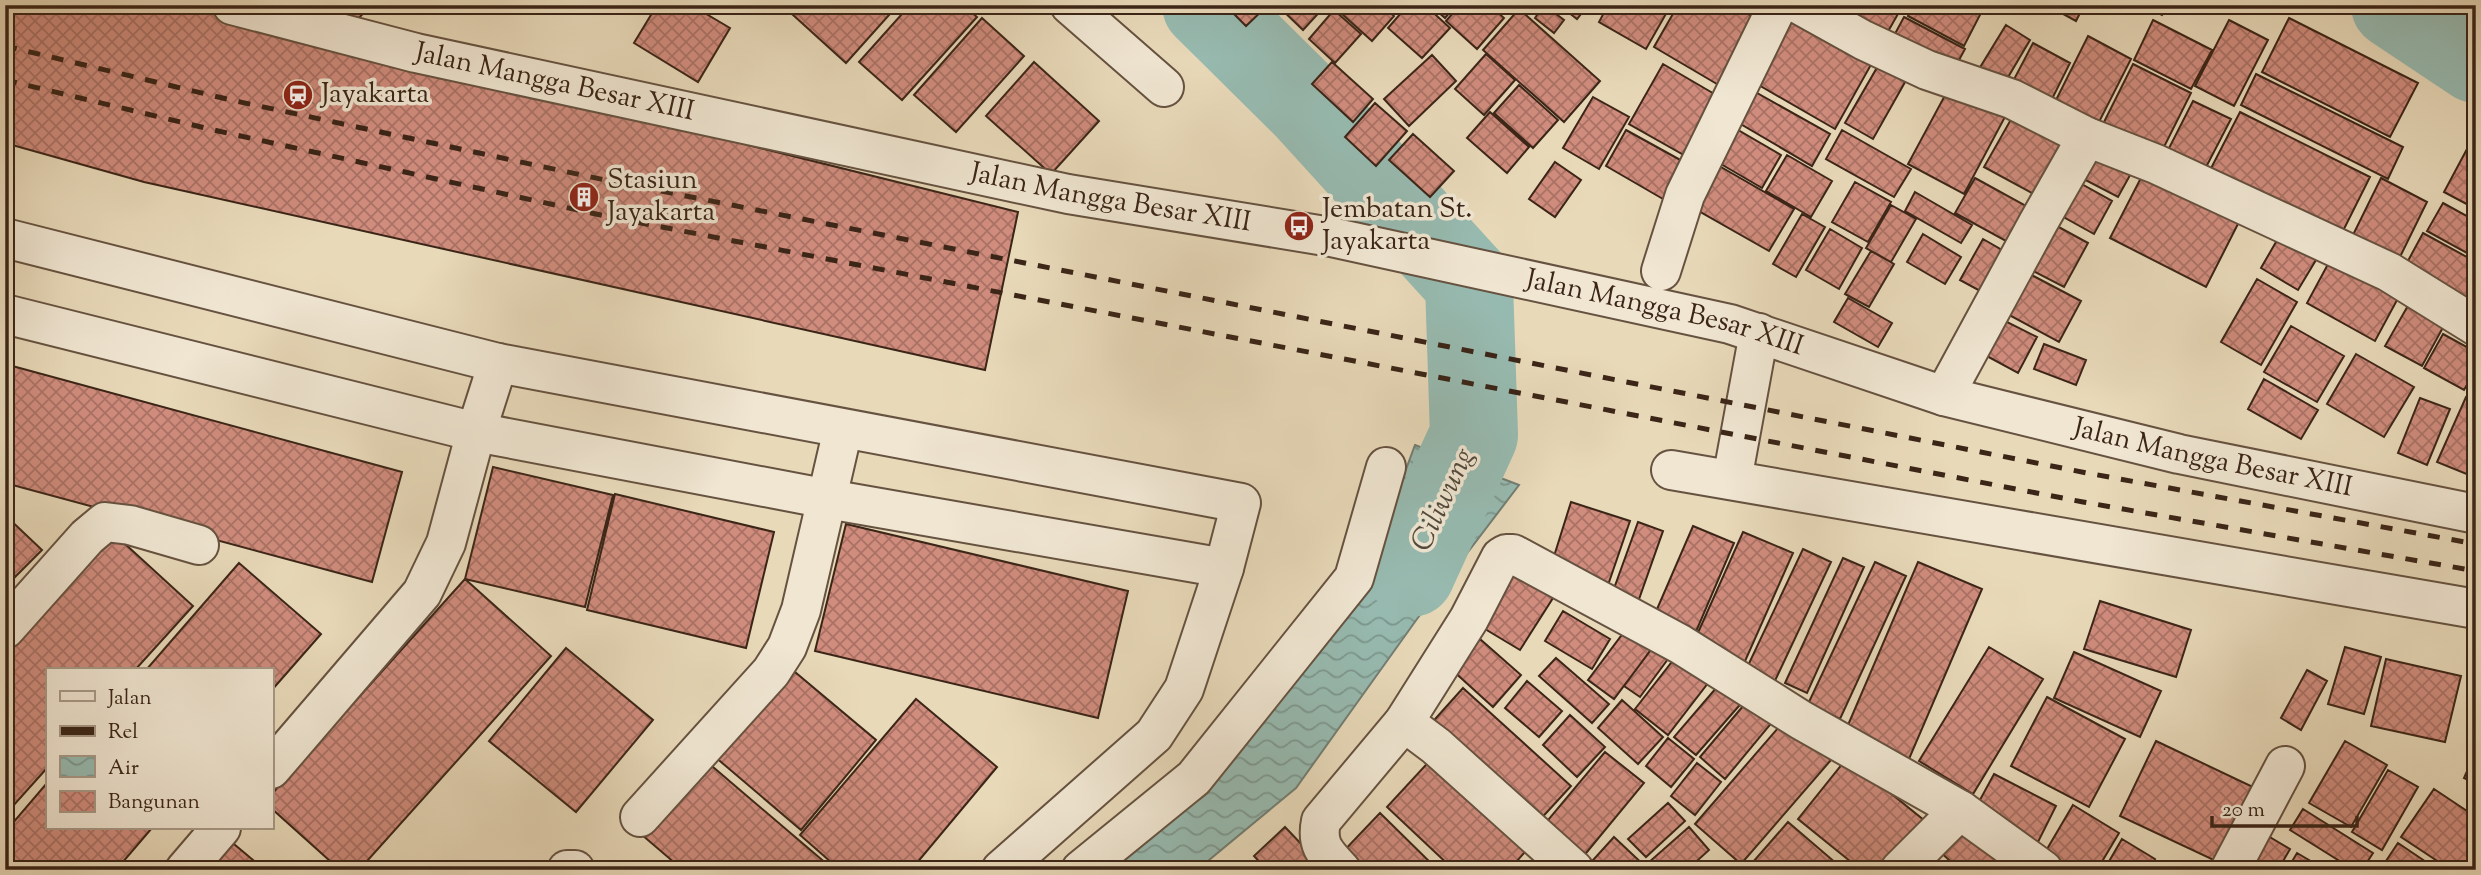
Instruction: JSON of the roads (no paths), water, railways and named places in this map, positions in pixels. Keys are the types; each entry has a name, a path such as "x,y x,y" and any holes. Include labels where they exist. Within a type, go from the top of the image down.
{"street":[{"name":"Jalan Mangga Besar XIII","path":"232,5 416,53 1068,194 1331,237 1744,328 1944,396 2179,454 2476,514"},
{"path":"1070,5 1164,87"},
{"path":"1661,271 1685,195 1778,5"},
{"path":"1800,5 1863,40 1927,70 2012,99 2087,137 2156,164 2389,272 2476,326"},
{"path":"1944,396 2087,137"},
{"path":"5,238 498,363 1241,502 1224,568 1184,689 1154,736 1001,870"},
{"path":"5,314 476,432 828,499 1224,568"},
{"path":"1732,480 1744,328"},
{"path":"273,767 422,593 446,543 498,363"},
{"path":"640,817 771,672 787,647 801,610 843,429"},
{"path":"1081,870 1194,778 1354,578 1386,467"},
{"path":"1671,470 2476,609"},
{"path":"5,629 87,537 105,522 130,525 199,545"},
{"path":"1341,870 1324,851 1318,833 1321,821 1404,722 1469,619 1501,557 1506,554 1513,554 1680,644 1801,720 1960,810 2043,870"},
{"path":"1404,722 1436,746 1574,870"},
{"path":"2230,870 2285,766"},
{"path":"1900,870 1960,810"},
{"path":"185,870 219,830"},
{"path":"567,870 575,870"}],"water":[{"path":"1415,445 1519,485 1417,619 1296,788 1197,870 1089,870 1362,588"}],"waterway":[{"name":"Ciliwung","path":"1206,5 1307,105 1469,283 1474,435 1411,573"},
{"name":"Ciliwung","path":"2395,5 2476,59"}],"railway":[{"path":"5,46 231,100 605,180 2087,473 2476,544"},
{"path":"5,80 218,131 605,216 2083,502 2476,571"}],"place":[{"name":"Jayakarta","path":"298,95"},
{"name":"Stasiun Jayakarta","path":"584,197"},
{"name":"Jembatan St. Jayakarta","path":"1299,226"}]}
